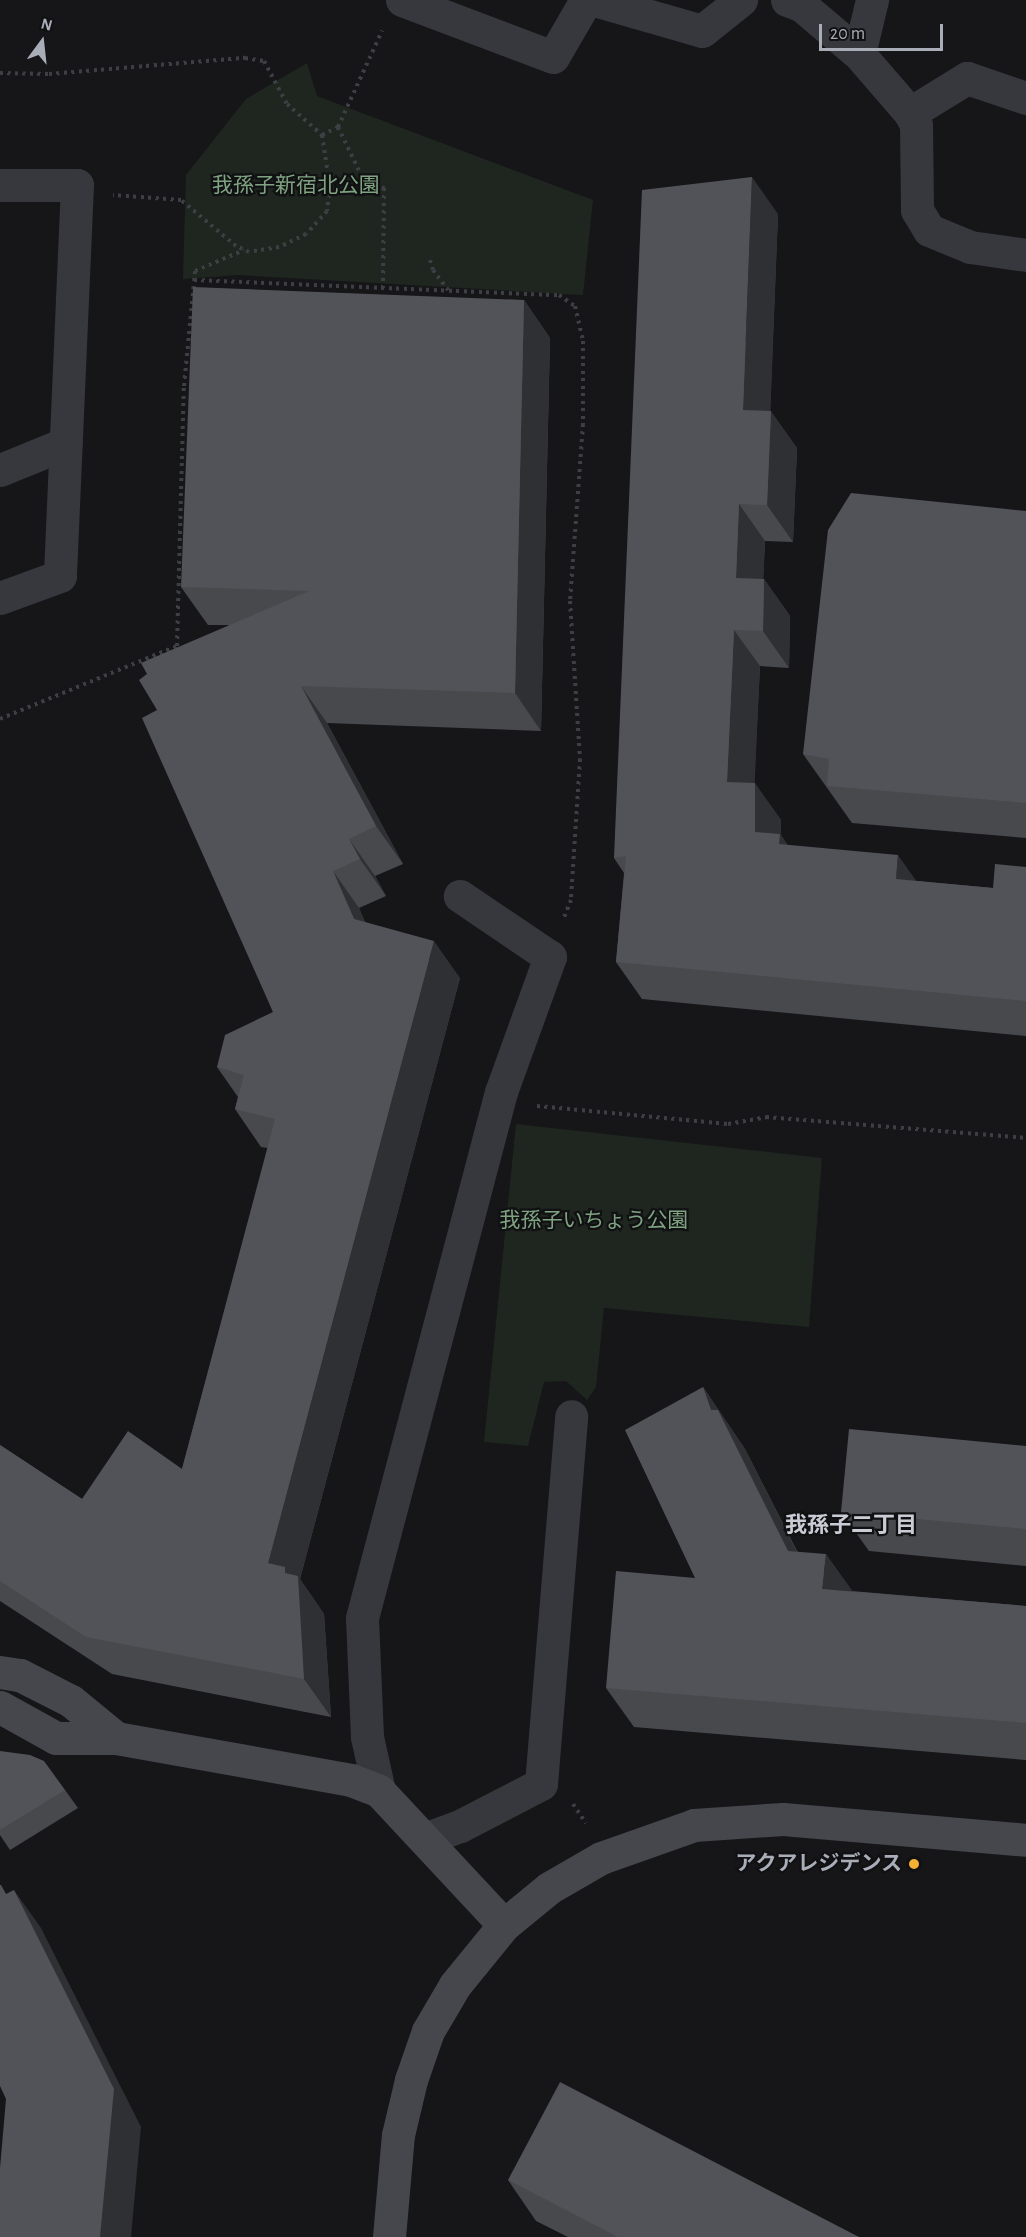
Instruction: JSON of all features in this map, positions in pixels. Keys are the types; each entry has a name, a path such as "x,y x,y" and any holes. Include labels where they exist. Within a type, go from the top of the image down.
{"street":[{"path":"394,11 554,57 586,0"},
{"path":"594,0 702,32 741,0"},
{"path":"787,0 801,5 859,54 910,113 916,125 917,210 929,230 970,247 1026,255"},
{"path":"859,54 872,0"},
{"path":"910,113 967,78 1026,98"},
{"path":"0,185 77,185 60,576 0,598"},
{"path":"0,470 66,443"},
{"path":"379,1791 367,1737 362,1618 498,1102 550,957 460,896"},
{"path":"427,1838 460,1826 541,1784 571,1416"},
{"path":"0,1672 20,1675 72,1701 116,1738"},
{"path":"0,1707 56,1738 116,1738 321,1778 351,1780 379,1791 427,1838 504,1924"},
{"path":"389,2237 398,2135 411,2080 428,2031 455,1985 504,1924 549,1888 601,1858 694,1825 783,1819 1026,1840"}],"path":[{"path":"322,135 338,127 394,11"},
{"path":"0,73 49,74 245,58 264,61 287,104 322,135 330,187 327,211 306,234 279,247 244,249 195,271 184,386 177,646 0,719"},
{"path":"338,127 362,177 384,188 383,288"},
{"path":"76,195 181,200 244,249"},
{"path":"430,260 433,270 449,290"},
{"path":"194,280 559,295 575,306 583,341 583,424 570,601 580,759 571,900 550,957"},
{"path":"498,1102 728,1124 766,1117 1026,1138"}],"green space":[{"name":"我孫子新宿北公園","path":"307,63 317,96 593,200 583,295 238,275 183,279 186,175 246,99"},
{"name":"我孫子いちょう公園","path":"516,1124 822,1158 809,1327 604,1308 596,1387 587,1400 566,1381 544,1382 528,1446 484,1442"}],"building":[{"path":"752,177 743,410 771,411 767,505 739,504 736,578 764,579 763,631 734,630 727,782 755,783 755,832 780,834 779,844 898,855 896,879 993,888 995,864 1026,867 1026,1001 616,962 626,856 614,858 642,190"},
{"path":"193,287 524,300 515,693 301,686 376,826 349,839 360,859 333,871 354,919 434,941 268,1563 285,1567 285,1573 298,1576 304,1679 86,1637 0,1581 0,1445 82,1499 128,1431 182,1469 275,1119 235,1109 244,1075 217,1067 225,1035 273,1012 142,718 157,710 139,680 147,674 141,663 309,591 181,587"},
{"path":"851,493 1026,511 1026,803 827,786 829,759 803,754 828,530"},
{"path":"703,1387 711,1410 718,1410 788,1551 826,1554 822,1589 1026,1606 1026,1723 606,1688 616,1571 695,1578 625,1430"},
{"path":"849,1429 1026,1446 1026,1529 841,1512"},
{"path":"0,1751 30,1755 44,1761 65,1790 0,1830"},
{"path":"0,1885 6,1894 14,1890 114,2089 100,2237 0,2237 0,2168 6,2099 0,2086"},
{"path":"560,2082 859,2237 618,2237 508,2180"}],"place":[{"name":"アクアレジデンス","path":"914,1864"}],"district":[{"name":"我孫子二丁目","path":"851,1526"}]}
